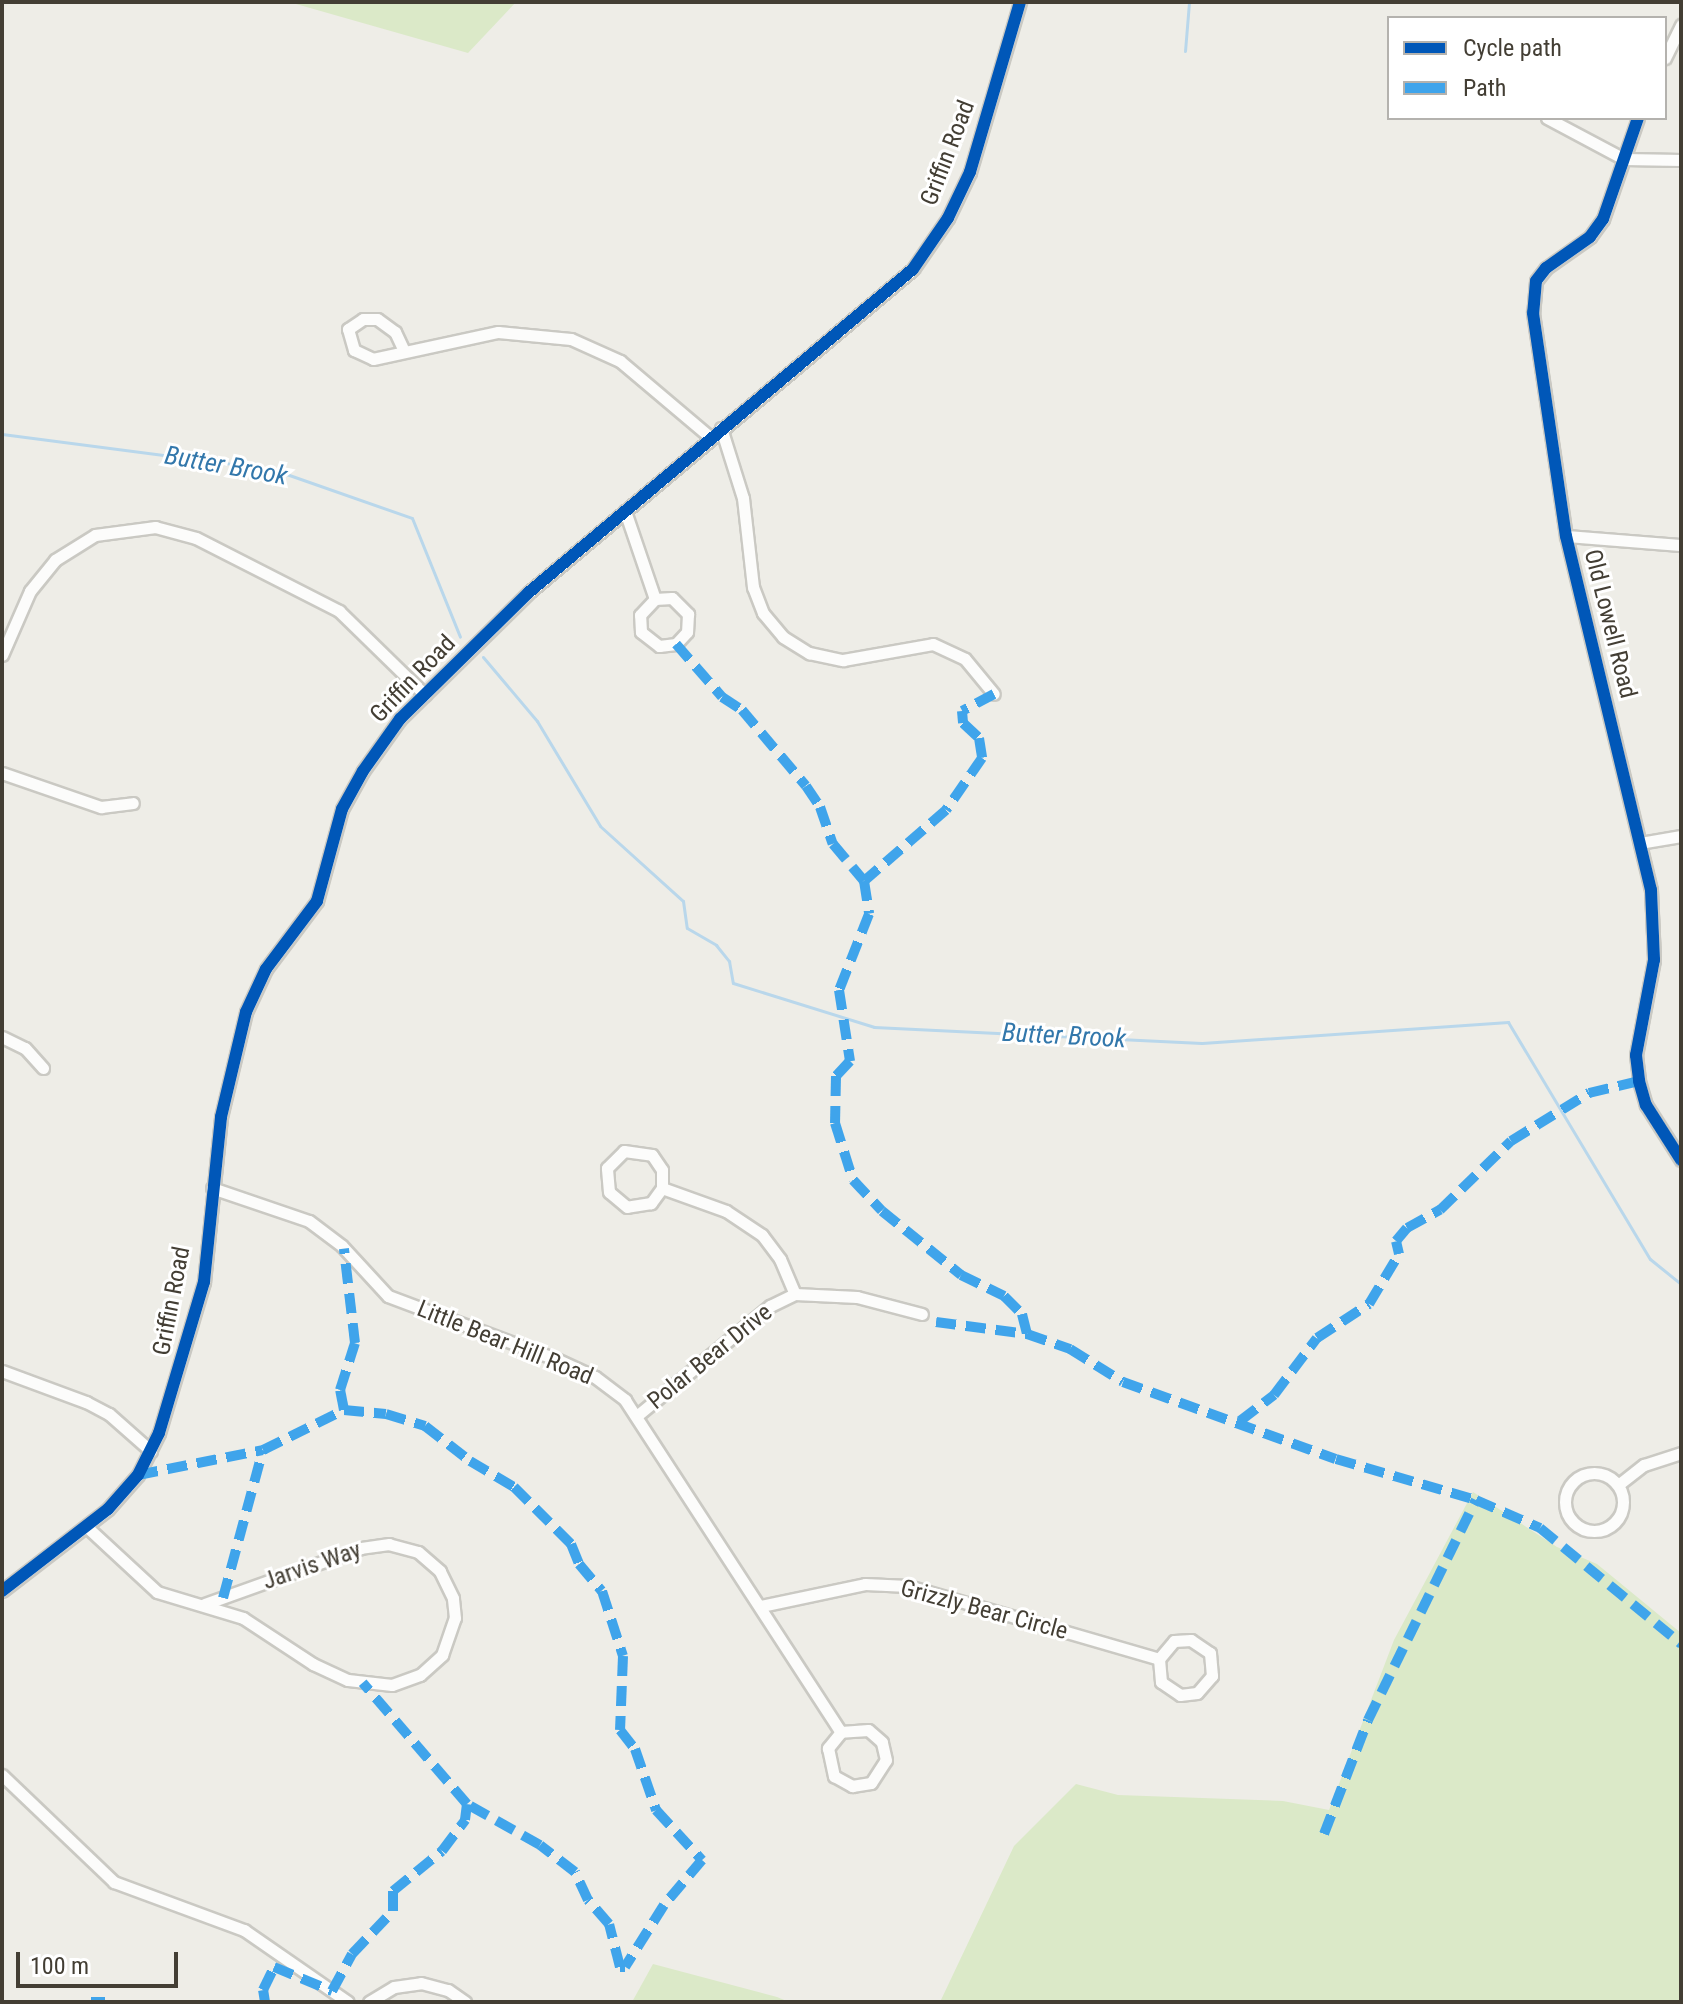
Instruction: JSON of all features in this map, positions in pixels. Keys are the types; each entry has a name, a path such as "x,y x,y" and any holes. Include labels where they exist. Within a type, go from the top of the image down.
{"street":[{"name":"Griffin Road","path":"2,1591 88,1528 125,1492 151,1451 171,1405 198,1307 227,1081 253,991 317,901 350,792 392,729 528,593 904,277 936,237 978,150 1020,2"},
{"path":"1667,54 1681,25"},
{"path":"1551,120 1624,159 1681,160"},
{"name":"Old Lowell Road","path":"1637,120 1603,219 1590,237 1546,268 1533,293 1566,536 1640,843 1655,927 1636,1055 1639,1081 1653,1118 1681,1160"},
{"path":"404,351 395,332 377,319 363,319 348,329 350,344 366,357 404,351 498,332 571,339 620,361 710,437"},
{"path":"721,428 743,498 757,600 783,637 809,653 843,660 933,644 965,659 994,694"},
{"path":"625,511 655,599"},
{"path":"2,655 30,591 55,560 95,535 155,527 196,538 339,611 425,695"},
{"path":"1566,536 1681,545"},
{"path":"655,599 678,601 688,614 684,637 670,646 653,644 641,632 640,615 655,599"},
{"path":"2,773 101,807 133,803"},
{"path":"1640,843 1681,836"},
{"path":"2,1037 25,1048 43,1068"},
{"path":"642,1150 660,1164 662,1188 651,1203 627,1207 609,1192 607,1168 618,1154 642,1150"},
{"name":"Little Bear Hill Road","path":"212,1188 309,1221 342,1246 388,1296 577,1368 611,1387 639,1414 841,1732"},
{"path":"662,1188 752,1226 780,1259 795,1294"},
{"name":"Polar Bear Drive","path":"639,1414 770,1306 795,1294 857,1297 922,1314"},
{"path":"2,1371 97,1408 151,1451"},
{"path":"1618,1485 1644,1465 1681,1453"},
{"path":"1593,1473 1618,1485 1621,1511 1610,1526 1584,1529 1569,1517 1566,1498 1575,1481 1593,1473"},
{"name":"Jarvis Way","path":"88,1528 157,1592 205,1604 261,1628 323,1670 382,1685 402,1683 428,1670 447,1647 455,1618 453,1598 440,1571 418,1552 389,1544 361,1548 205,1604"},
{"name":"Grizzly Bear Circle","path":"761,1606 853,1586 891,1584 1159,1659"},
{"path":"1174,1641 1197,1641 1210,1653 1212,1676 1197,1693 1174,1693 1159,1676 1159,1659 1174,1641"},
{"path":"868,1730 882,1742 886,1760 871,1783 842,1783 829,1768 828,1748 841,1732 868,1730"},
{"path":"2,1775 114,1882 244,1930 348,2002"},
{"path":"369,2002 394,1987 421,1983 448,1990 465,2002"}],"green space":[{"path":"289,2 516,2 468,53"},
{"path":"1473,1492 1557,1547 1597,1564 1681,1633 1681,2002 940,2002 1014,1846 1076,1784 1118,1795 1283,1801 1329,1810 1394,1640"},
{"path":"653,1964 777,1997 789,2002 632,2002"}],"waterway":[{"path":"1185,51 1189,2"},
{"name":"Butter Brook","path":"2,434 272,469 412,518 460,637"},
{"name":"Butter Brook","path":"483,657 537,721 600,826 683,901 687,928 716,945 729,961 733,983 874,1027 1202,1043 1508,1022 1650,1259 1681,1284"}],"marked path":[{"path":"676,644 722,697 742,710 806,786 820,807 833,844 864,881"},
{"path":"994,694 962,711 963,723 979,738 982,758 946,810 864,881 869,914 839,990 850,1061 836,1076 835,1123 853,1180 882,1211 961,1275 1004,1296 1022,1314 1027,1334"},
{"path":"1240,1421 1274,1395 1317,1338 1369,1304 1399,1254 1396,1241 1407,1228 1440,1210 1511,1141 1589,1093 1639,1081"},
{"path":"223,1598 263,1450 344,1410 340,1390 355,1343 344,1249"},
{"path":"936,1322 1027,1334 1070,1349 1123,1382 1336,1459 1476,1500 1540,1528 1681,1644"},
{"path":"344,1410 386,1414 425,1426 470,1461 514,1487 571,1544 579,1564 602,1591 623,1656 620,1730 635,1749 656,1810 702,1860 664,1905 625,1967 620,1967 609,1924 588,1900 575,1872 540,1845 467,1804"},
{"path":"138,1475 263,1450"},
{"path":"1324,1834 1368,1720 1476,1500"},
{"path":"265,2002 263,1990 274,1967 332,1991 352,1954 393,1911 393,1891 442,1851 465,1820 467,1804 363,1683"},
{"path":"91,2002 105,2002"}],"cycle path":[{"path":"2,1591 108,1509 138,1475 159,1433 204,1282 221,1117 246,1012 266,969 317,901 342,809 363,771 400,719 528,593 913,269 948,218 970,172 1020,2"},
{"path":"1637,120 1603,219 1590,237 1546,268 1536,281 1533,313 1566,536 1651,890 1654,960 1636,1055 1639,1081 1646,1105 1681,1160"}]}
